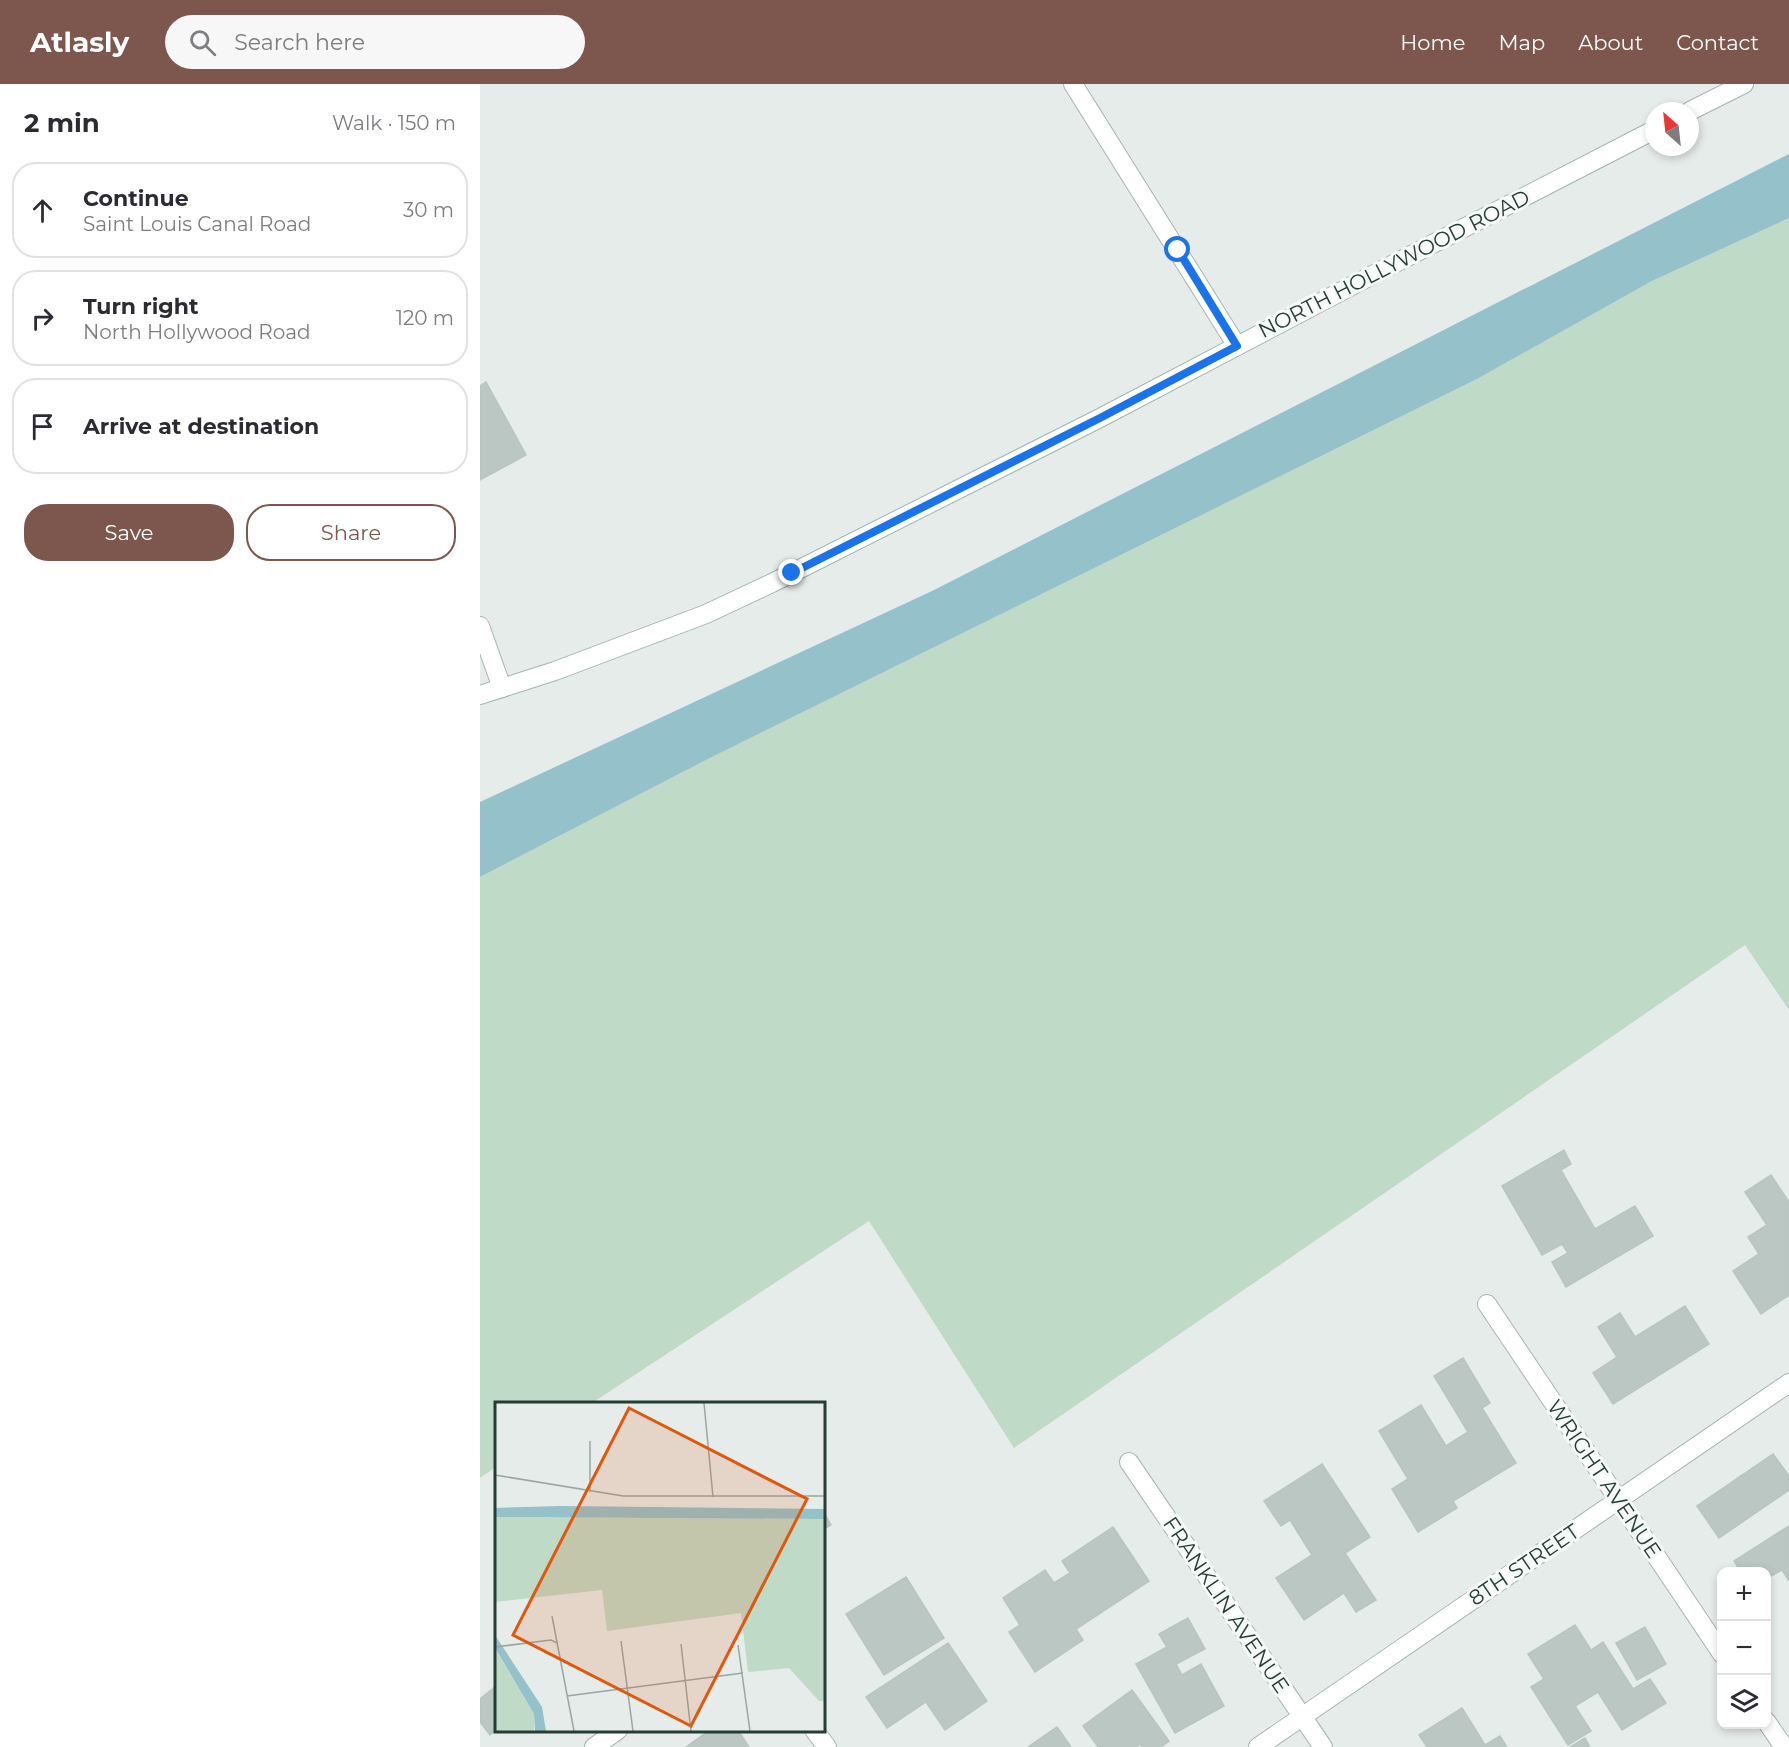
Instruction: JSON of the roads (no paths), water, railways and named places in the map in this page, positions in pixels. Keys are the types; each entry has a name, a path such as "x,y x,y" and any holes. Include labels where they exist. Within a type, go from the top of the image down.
{"street":[{"path":"1073,84 1237,346"},
{"path":"1699,106 1744,84"},
{"name":"NORTH HOLLYWOOD ROAD","path":"480,695 555,671 695,618 772,583 1100,418 1645,135"},
{"path":"480,626 502,688"},
{"name":"WRIGHT AVENUE","path":"1487,1304 1717,1647"},
{"name":"8TH STREET","path":"1258,1747 1789,1383"},
{"name":"FRANKLIN AVENUE","path":"1129,1462 1323,1747"},
{"path":"1771,1727 1784,1747"},
{"path":"594,1747 616,1732"},
{"path":"815,1732 827,1747"}],"water":[{"path":"1789,154 1789,218 1652,281 1477,379 706,760 480,877 480,802 932,591"}]}
